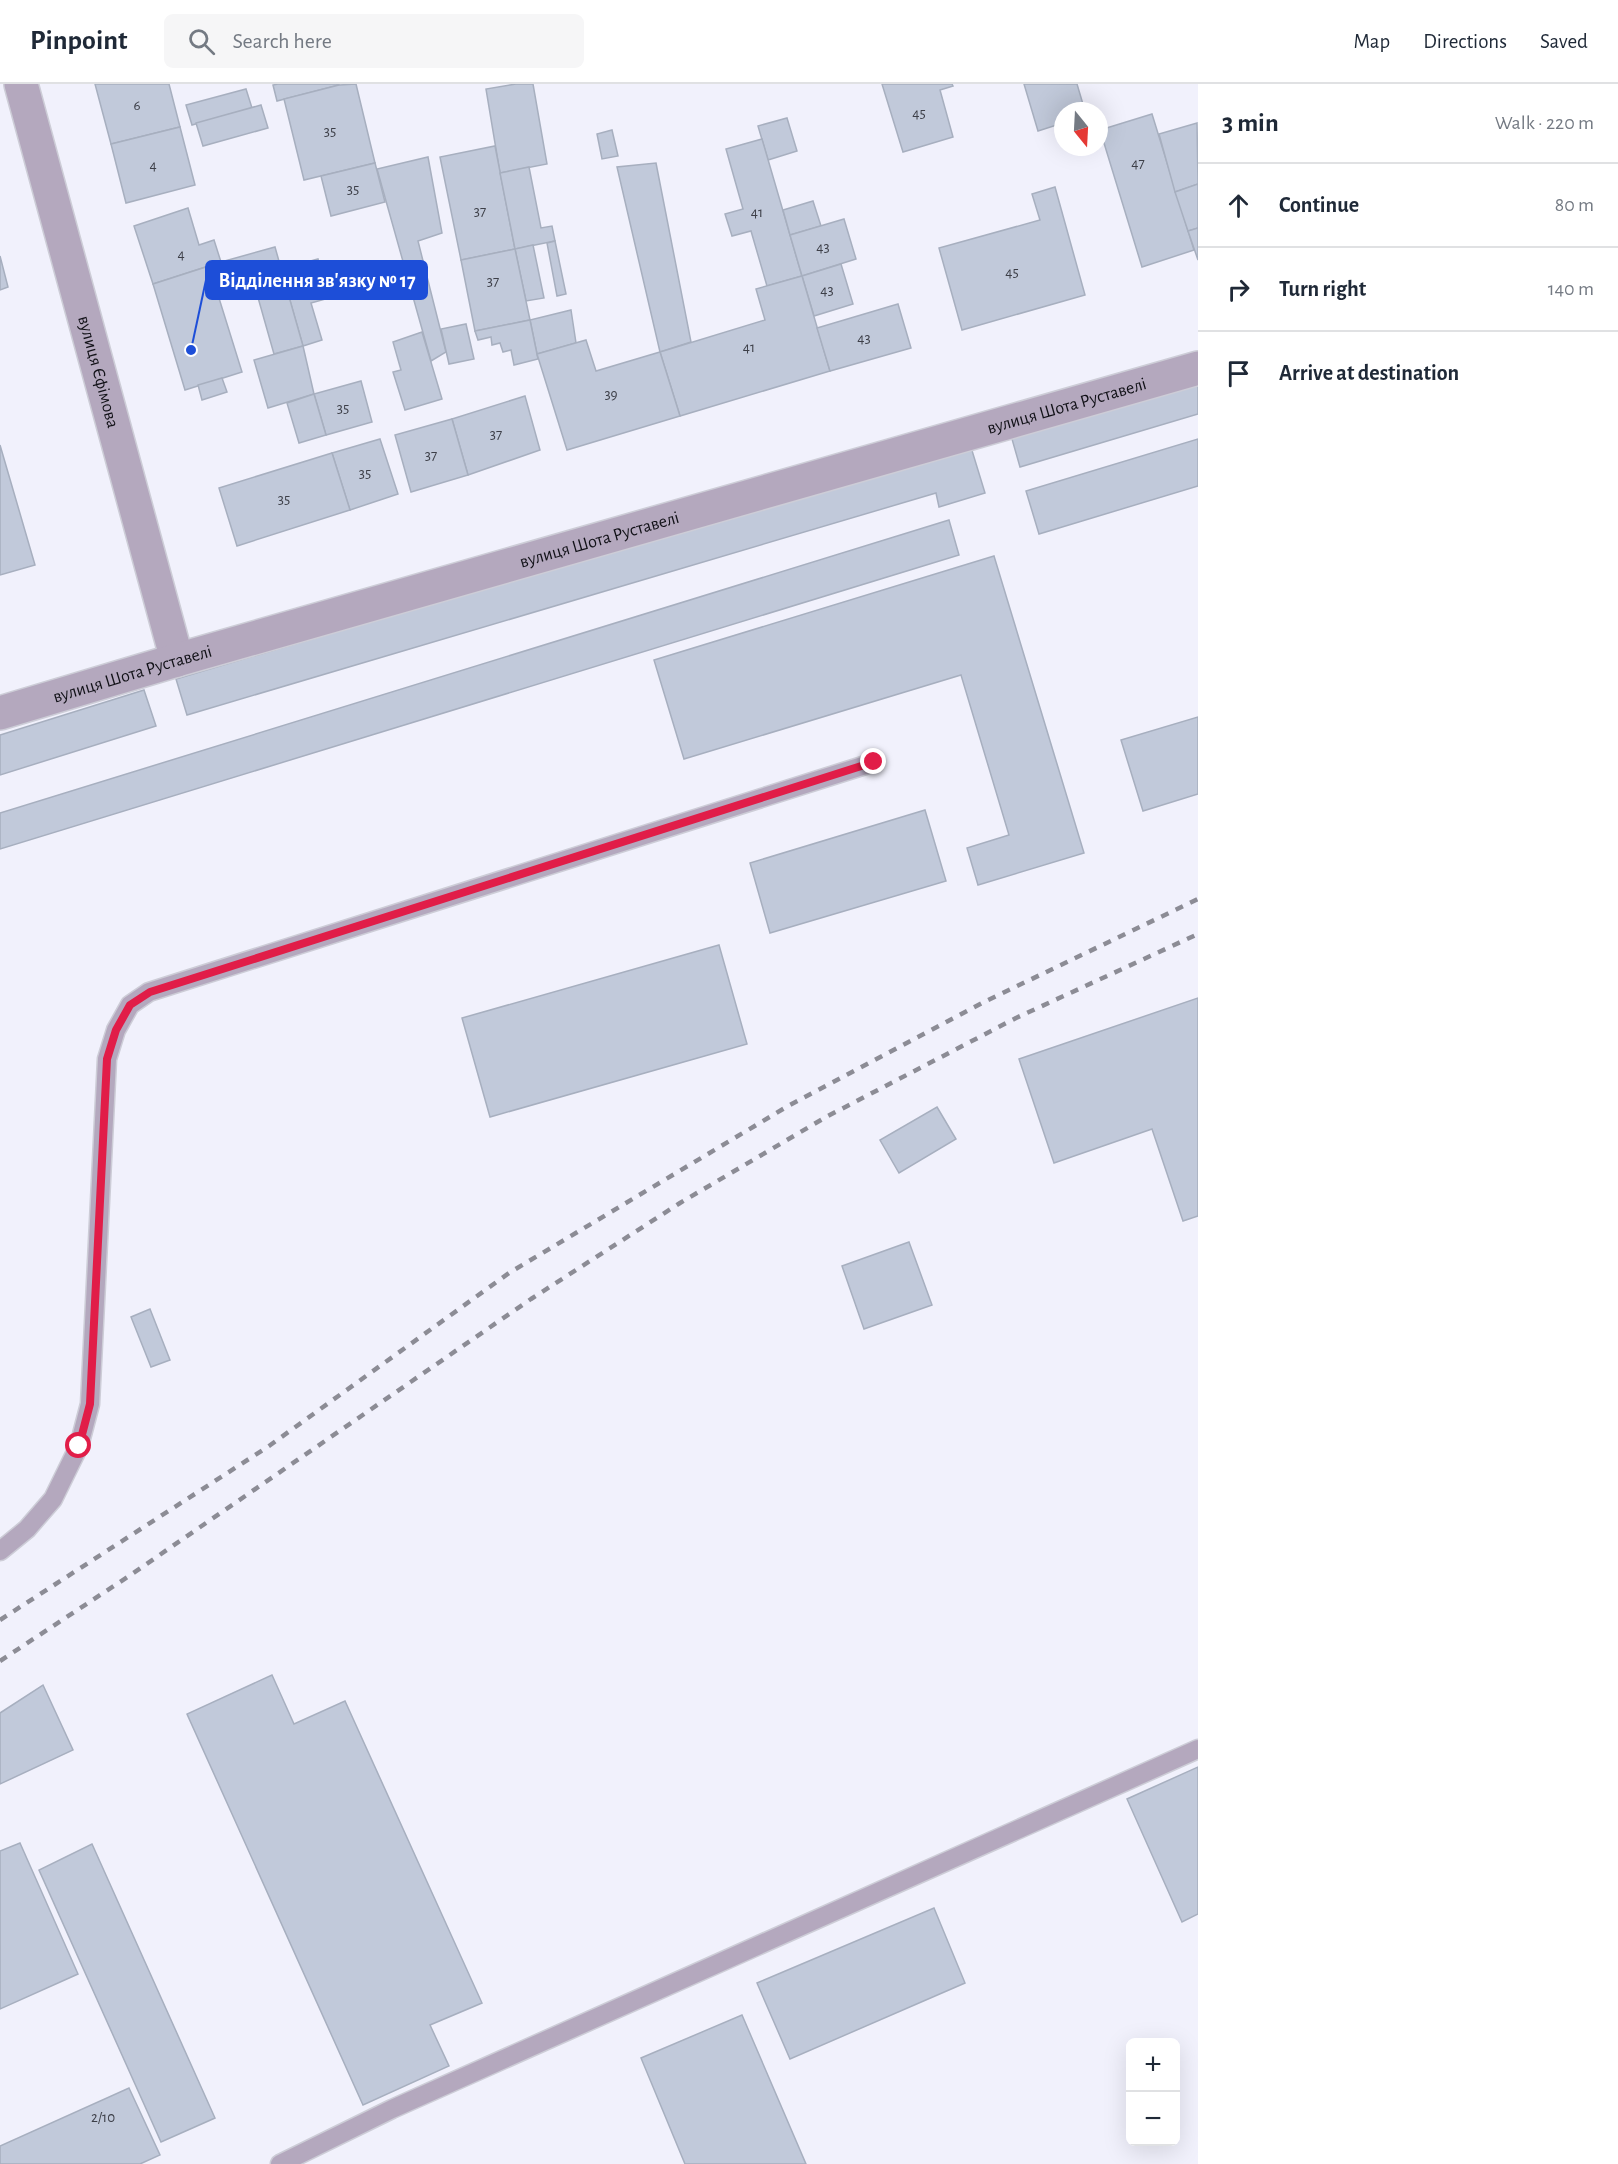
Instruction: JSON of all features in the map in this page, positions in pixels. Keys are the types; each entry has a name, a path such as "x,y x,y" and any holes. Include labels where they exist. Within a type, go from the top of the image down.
{"street":[{"name":"вулиця Єфімова","path":"21,84 177,660"},
{"name":"вулиця Шота Руставелі","path":"0,713 177,660 1198,368"}],"lane":[{"path":"0,1551 27,1529 53,1499 79,1446 90,1404 107,1059 116,1030 130,1005 150,992 874,762"},
{"path":"280,2164 392,2109 1198,1749"}],"building":[{"path":"95,84 169,84 180,127 111,144"},
{"path":"356,84 375,163 304,180 284,99 339,85"},
{"path":"533,84 547,164 500,173 486,89"},
{"path":"882,84 952,84 953,86 940,90 953,137 903,152"},
{"path":"1024,84 1077,84 1082,102 1054,102 1054,126 1038,131"},
{"path":"273,85 339,85 277,101"},
{"path":"246,89 252,108 192,125 186,105"},
{"path":"261,105 268,128 203,146 196,123"},
{"path":"1152,114 1194,250 1142,267 1108,156 1108,128"},
{"path":"787,118 797,151 768,160 758,126"},
{"path":"1197,123 1198,184 1175,192 1159,134"},
{"path":"180,127 195,185 126,203 111,144"},
{"path":"612,130 618,156 602,159 597,134"},
{"path":"762,139 802,276 767,286 751,231 732,236 725,214 743,209 726,149"},
{"path":"495,146 515,249 461,260 440,157"},
{"path":"428,157 442,233 418,241 446,352 431,361 377,169"},
{"path":"375,163 385,202 331,216 321,176"},
{"path":"656,163 691,342 660,352 617,167"},
{"path":"529,167 541,228 552,226 555,241 515,249 500,173"},
{"path":"1198,184 1198,228 1188,231 1175,192"},
{"path":"1055,187 1085,295 962,330 939,248 1040,220 1032,194"},
{"path":"813,201 821,226 790,235 783,210"},
{"path":"188,208 199,245 214,240 221,262 153,284 134,226"},
{"path":"844,219 856,259 802,276 790,235"},
{"path":"1198,228 1198,260 1188,231"},
{"path":"555,241 566,294 557,296 547,243"},
{"path":"533,245 544,298 526,301 515,249"},
{"path":"275,247 284,279 232,293 221,262"},
{"path":"515,249 530,320 475,331 461,260"},
{"path":"0,256 8,287 0,290"},
{"path":"318,259 329,298 311,303 322,340 303,346 281,269"},
{"path":"841,264 853,304 814,316 802,276"},
{"path":"209,266 242,372 185,390 153,284"},
{"path":"802,276 830,371 680,416 660,352 765,320 756,289"},
{"path":"284,279 303,346 274,354 255,287"},
{"path":"898,304 911,348 830,371 817,328"},
{"path":"571,310 576,343 537,354 530,320"},
{"path":"530,320 538,359 514,365 511,350 503,352 500,343 492,345 491,337 478,340 475,331"},
{"path":"466,324 474,359 449,364 441,329"},
{"path":"422,332 442,399 405,410 393,372 401,370 393,342"},
{"path":"586,340 596,371 660,352 680,416 567,450 537,354"},
{"path":"303,346 314,394 268,408 254,360"},
{"path":"1198,375 1198,414 1020,467 1010,432"},
{"path":"222,378 227,392 202,400 198,385"},
{"path":"361,381 372,422 326,435 314,394"},
{"path":"314,394 326,435 299,443 287,403"},
{"path":"525,396 540,450 468,475 452,419"},
{"path":"452,419 468,475 411,492 395,435"},
{"path":"380,439 398,494 350,510 332,453"},
{"path":"1198,439 1198,486 1039,534 1026,491"},
{"path":"970,444 985,493 939,507 936,493 187,715 176,679"},
{"path":"0,445 35,565 0,575"},
{"path":"332,453 350,510 237,546 219,488"},
{"path":"949,520 959,555 0,849 0,813"},
{"path":"994,556 1084,853 978,885 967,848 1009,835 961,675 684,759 654,660"},
{"path":"144,690 156,726 0,775 0,735"},
{"path":"1198,717 1198,794 1143,811 1121,740"},
{"path":"925,810 946,881 770,933 750,863"},
{"path":"719,945 747,1044 490,1117 462,1018"},
{"path":"1198,998 1198,1216 1183,1221 1152,1129 1054,1163 1019,1059"},
{"path":"937,1107 956,1139 899,1173 880,1140"},
{"path":"909,1242 932,1305 864,1329 842,1266"},
{"path":"150,1309 170,1360 151,1367 131,1317"},
{"path":"272,1675 294,1724 345,1701 482,2003 430,2025 449,2066 363,2105 187,1714"},
{"path":"43,1685 73,1750 0,1784 0,1713"},
{"path":"1198,1767 1198,1914 1182,1922 1127,1799"},
{"path":"20,1843 78,1974 0,2009 0,1851"},
{"path":"92,1844 215,2118 161,2142 39,1870"},
{"path":"934,1908 965,1983 790,2059 757,1983"},
{"path":"742,2015 806,2164 685,2164 641,2058"},
{"path":"129,2088 160,2155 140,2164 0,2164 0,2146"}],"railway":[{"path":"0,1620 269,1446 509,1273 788,1106 986,1001 1198,899"},
{"path":"0,1661 132,1574 531,1299 680,1203 826,1117 1016,1018 1198,934"}],"place":[{"name":"Відділення зв'язку № 17","path":"191,350"}],"route":[{"path":"79,1446 90,1404 107,1059 116,1030 130,1005 150,992 874,762"}]}
